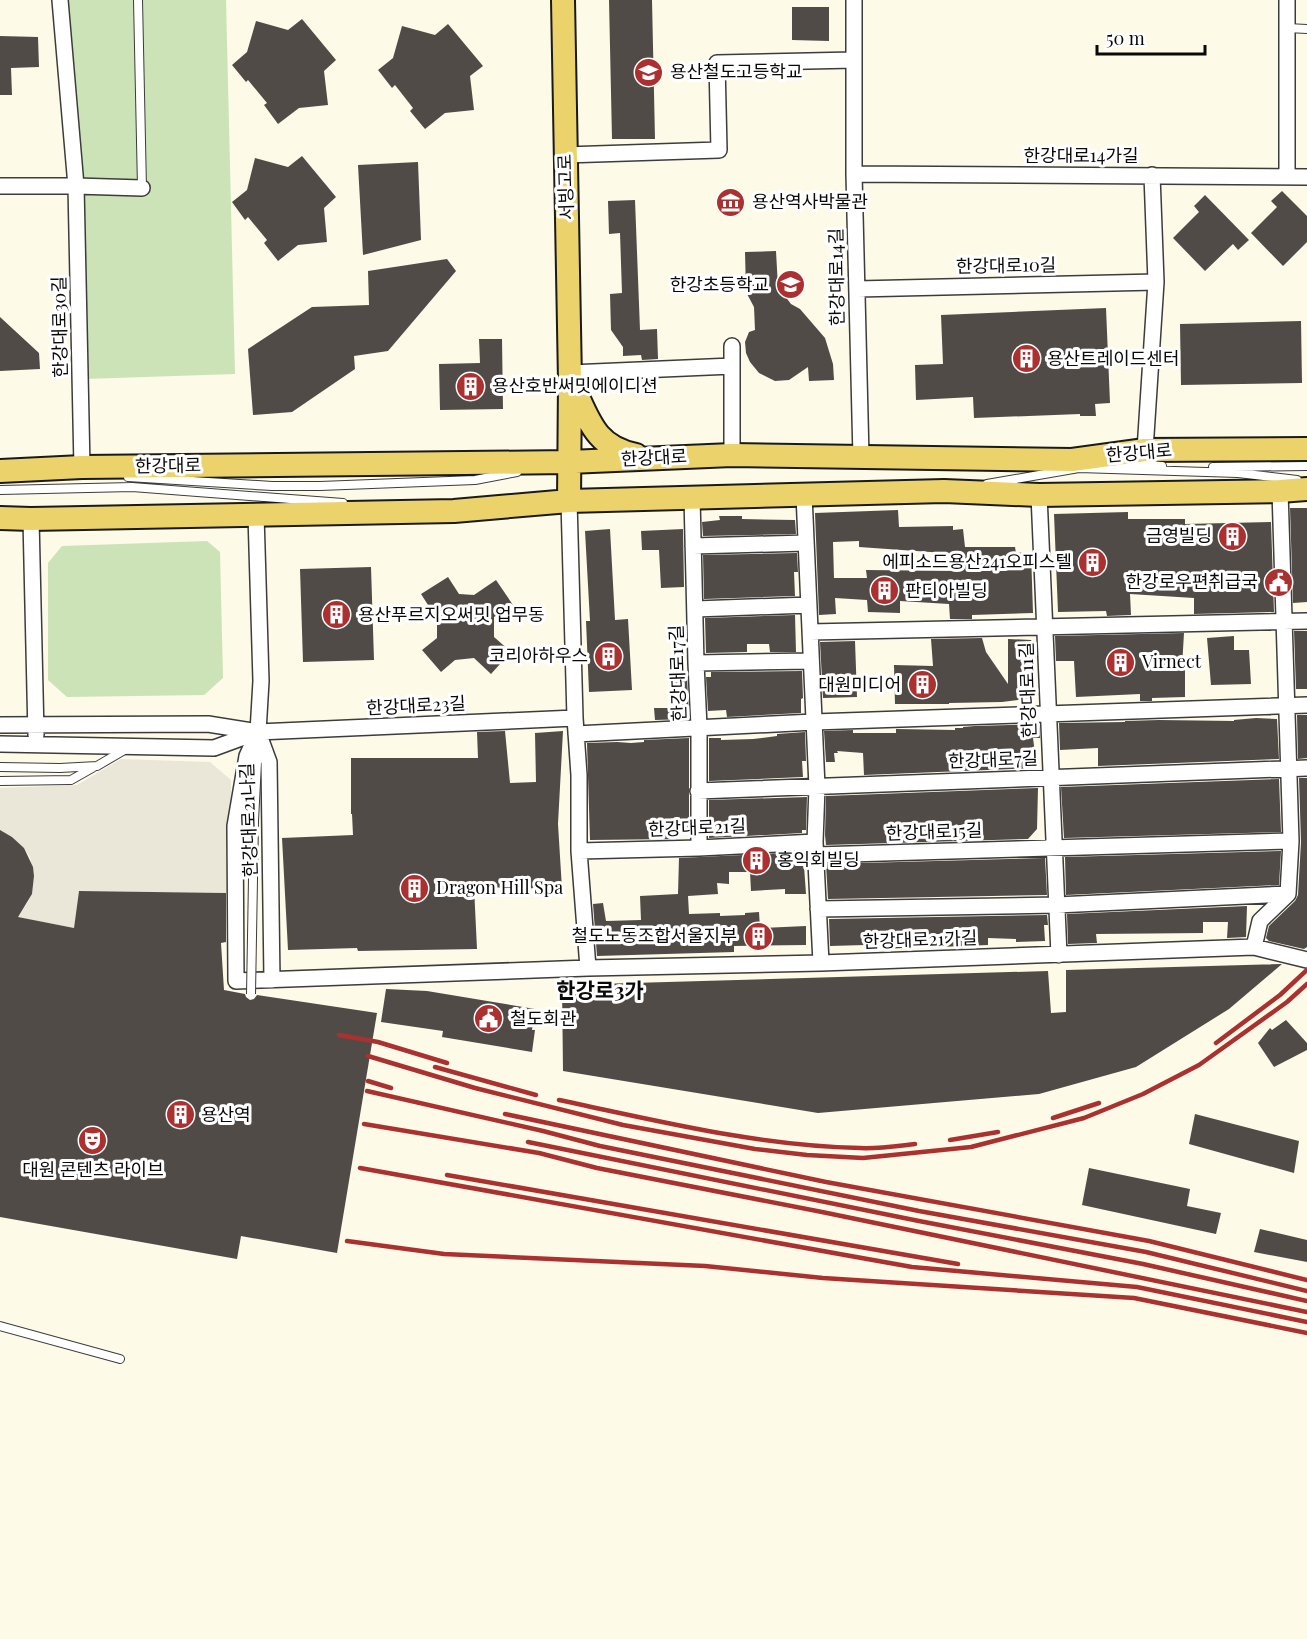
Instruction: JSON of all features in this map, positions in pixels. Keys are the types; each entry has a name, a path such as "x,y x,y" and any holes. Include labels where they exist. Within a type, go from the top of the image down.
{"main road":[{"name":"서빙고로","path":"563,0 570,377 568,501"},
{"path":"570,377 586,417 596,433 610,445 622,451 659,458"},
{"name":"한강대로","path":"9,471 82,467 569,462 732,455 1072,460 1145,450 1307,449"},
{"name":"한강대로","path":"0,518 454,511 568,501 692,496 944,491 1039,495 1307,489"}],"street":[{"name":"한강대로30길","path":"60,0 76,186 82,467"},
{"name":"한강대로14길","path":"854,0 854,174 861,457"},
{"path":"1287,0 1287,177"},
{"path":"565,155 719,150 717,63 854,60"},
{"name":"한강대로14가길","path":"854,174 1307,177"},
{"path":"1145,450 1156,282 1152,176"},
{"path":"0,186 142,188"},
{"name":"한강대로10길","path":"857,289 1156,282"},
{"path":"732,346 732,455"},
{"path":"570,377 732,366"},
{"path":"1254,947 1260,921 1288,894 1291,841 1280,491"},
{"path":"804,495 817,786 816,848 821,963"},
{"name":"한강대로11길","path":"1039,495 1059,955"},
{"name":"한강대로17길","path":"692,496 699,727 699,848"},
{"path":"568,501 579,775 579,851 588,968"},
{"path":"256,515 261,681 258,732"},
{"path":"31,519 36,744"},
{"path":"693,546 806,543"},
{"path":"695,609 809,605"},
{"path":"810,632 1307,621"},
{"path":"696,663 811,661"},
{"path":"576,734 814,722 1307,705"},
{"name":"한강대로23길","path":"0,725 208,724 258,732 575,718"},
{"name":"한강대로23길","path":"0,744 214,748 258,732"},
{"name":"한강대로21나길","path":"258,732 269,762 272,980"},
{"name":"한강대로21나길","path":"258,732 247,756 235,826 236,981 588,968"},
{"name":"한강대로7길","path":"698,791 1307,768"},
{"path":"1053,847 1291,841"},
{"name":"한강대로15길","path":"816,848 1053,847"},
{"name":"한강대로21길","path":"579,851 816,848"},
{"path":"818,909 1057,904 1288,894"},
{"name":"한강대로21가길","path":"588,968 821,963 1254,947 1307,960"}],"lane":[{"path":"138,0 142,188"},
{"path":"1287,28 1307,28"},
{"path":"1072,460 1188,468 1307,466"},
{"path":"117,476 272,486 331,486 476,480 569,462"},
{"path":"944,491 1079,468 1238,473 1307,481"},
{"path":"9,471 105,476"},
{"path":"0,490 132,487 347,503"},
{"path":"359,504 454,511"},
{"path":"251,994 258,732"},
{"path":"0,781 71,780 130,746"},
{"path":"0,767 97,766"},
{"path":"0,1326 120,1359"}],"green space":[{"path":"68,0 226,0 235,374 85,379"},
{"path":"207,541 220,552 223,678 204,695 67,697 48,680 48,563 62,546"}],"shaded area":[{"path":"121,759 210,762 231,780 230,893 79,891 74,928 17,917 32,894 34,876 30,857 24,848 12,837 0,831 0,788 77,785"}],"building":[{"path":"609,0 652,0 655,139 612,139"},
{"path":"792,7 829,7 829,41 792,40"},
{"path":"302,19 336,60 324,71 328,105 299,108 278,124 264,105 267,103 232,65 247,52 256,21 288,30"},
{"path":"448,24 483,66 470,76 474,110 445,113 425,129 410,111 413,108 395,85 392,88 378,70 393,58 402,26 435,35"},
{"path":"0,36 38,37 39,67 11,68 12,95 0,95"},
{"path":"302,156 336,197 324,208 327,242 298,245 278,261 264,243 267,240 248,217 245,220 232,202 247,190 255,158 288,167"},
{"path":"418,162 421,240 363,255 358,165"},
{"path":"1282,191 1307,216 1307,242 1283,266 1251,233 1277,207 1271,201"},
{"path":"1205,195 1249,240 1238,250 1233,244 1205,271 1173,238 1199,212 1194,206"},
{"path":"635,200 640,330 657,329 658,359 642,360 641,355 623,356 623,347 611,330 610,294 622,293 620,233 609,234 608,201"},
{"path":"776,251 778,287 791,304 800,309 825,338 833,364 834,380 809,381 808,367 789,380 775,381 759,373 750,362 745,342 749,332 755,330 754,307 746,292 745,252"},
{"path":"447,259 456,271 388,351 354,356 355,369 292,412 253,415 248,349 312,307 369,305 368,271"},
{"name":"용산트레이드센터","path":"1106,308 1110,403 1095,404 1096,416 1080,416 1080,414 974,418 973,397 916,400 915,365 943,364 941,315"},
{"path":"0,317 39,353 40,369 0,371"},
{"path":"1301,321 1302,383 1181,385 1180,324"},
{"name":"용산호반써밋에이디션","path":"479,339 502,339 503,409 440,410 439,364 480,363"},
{"path":"1290,508 1307,508 1307,602 1293,603"},
{"path":"898,510 899,527 953,526 953,530 963,529 965,547 1015,547 1016,553 1031,552 1033,613 972,615 972,619 950,619 949,604 900,601 900,613 868,612 867,600 835,598 836,614 819,615 815,513","holes":["859,541 859,547 959,554 958,571 866,570 867,578 834,578 833,542"]},
{"path":"1128,512 1128,519 1185,519 1185,524 1271,522 1274,612 1194,614 1194,598 1130,594 1131,615 1107,616 1106,611 1058,612 1054,514"},
{"path":"719,516 795,520 796,534 703,536 702,522 720,520"},
{"path":"610,529 615,620 628,619 632,690 589,692 586,621 590,621 585,531"},
{"path":"683,529 684,587 661,588 659,550 642,550 641,531"},
{"path":"797,553 798,572 794,572 795,596 704,599 703,555"},
{"name":"용산푸르지오써밋 업무동","path":"371,567 374,660 303,662 300,569"},
{"path":"448,577 459,594 474,595 496,580 513,605 494,617 494,637 511,652 491,674 474,658 455,660 441,672 422,650 437,638 437,619 421,594"},
{"path":"795,615 796,652 770,652 769,644 747,644 747,652 706,653 705,618"},
{"path":"1294,631 1307,631 1307,689 1296,689"},
{"path":"1184,633 1182,667 1185,667 1185,697 1152,698 1152,701 1140,701 1140,694 1076,697 1074,661 1056,661 1055,636"},
{"path":"1234,636 1234,650 1249,650 1251,684 1211,685 1207,638"},
{"path":"982,638 986,652 1008,684 1008,639 1031,640 1036,646 1035,698 1002,702 895,704 894,665 933,666 931,639"},
{"path":"855,641 857,697 823,698 820,642"},
{"path":"802,671 801,713 727,717 726,710 708,711 706,677 711,677 711,672"},
{"path":"673,676 687,676 689,719 655,720 654,708 674,708"},
{"path":"1297,715 1307,715 1307,758 1298,759"},
{"path":"1256,718 1277,719 1279,759 1098,766 1098,748 1060,750 1059,723 1159,720 1234,721"},
{"path":"1039,724 1040,738 1033,738 1037,768 864,775 863,753 837,751 838,753 834,753 835,762 826,762 824,731 853,730 853,733 896,733 896,729 955,730 955,728 975,726"},
{"path":"505,731 510,783 536,782 535,733 563,731 558,824 562,889 474,887 477,949 288,950 282,838 353,835 351,758 478,758 477,732"},
{"path":"805,732 806,761 802,761 803,777 709,781 709,738 753,739"},
{"path":"689,738 689,829 677,829 677,839 590,840 587,743 631,743 644,742 644,740"},
{"path":"1299,778 1307,778 1307,947 1304,949 1269,941 1266,938 1269,926 1295,901 1298,895 1301,842"},
{"path":"1279,779 1281,832 1064,838 1061,787"},
{"path":"1038,788 1037,829 1028,839 826,845 826,796"},
{"path":"807,797 806,830 802,830 802,833 709,838 709,800"},
{"name":"용산역","path":"0,830 24,848 33,867 32,894 18,917 74,928 79,891 226,893 226,942 221,943 224,990 245,994 250,1000 257,995 377,1013 337,1253 241,1236 237,1259 0,1217"},
{"path":"1281,851 1279,885 1066,895 1065,857"},
{"path":"803,852 806,894 785,894 785,889 751,891 750,872 729,872 729,884 717,883 718,894 688,896 689,914 720,913 720,916 759,912 760,928 806,926 806,945 734,946 734,952 597,956 593,904 603,903 606,921 641,920 640,896 678,894 679,858"},
{"path":"1045,858 1047,895 828,899 826,864"},
{"path":"1247,906 1246,937 1227,938 1228,922 1203,922 1203,933 1096,934 1097,943 1068,944 1067,914"},
{"path":"1047,915 1048,925 1044,925 1045,941 1016,942 1016,939 988,938 988,945 938,947 937,935 901,938 902,948 886,949 865,947 865,945 830,946 829,919"},
{"path":"1282,964 1229,1009 1136,1067 1039,1094 818,1113 563,1071 562,985 1048,971 1051,1013 1066,1012 1066,970"},
{"name":"철도회관","path":"386,989 427,991 535,1009 532,1052 442,1037 443,1031 381,1022"},
{"path":"1286,1020 1307,1043 1307,1050 1274,1067 1258,1043 1270,1028 1272,1030"},
{"path":"1195,1114 1299,1141 1294,1173 1189,1144"},
{"path":"1089,1168 1190,1189 1187,1206 1221,1213 1216,1234 1082,1205"},
{"path":"1260,1229 1307,1240 1307,1262 1254,1252"}],"railway":[{"path":"1216,1043 1280,995 1307,970"},
{"path":"368,1056 475,1088 623,1125 755,1149 863,1158 971,1147 1084,1118 1143,1094 1199,1065 1287,1002 1307,984"},
{"path":"339,1035 378,1042 447,1063"},
{"path":"435,1067 536,1095"},
{"path":"368,1081 391,1088"},
{"path":"367,1091 600,1146 919,1211 1146,1252 1307,1291"},
{"path":"559,1100 671,1124 784,1143 867,1148 915,1144"},
{"path":"1053,1118 1099,1103"},
{"path":"505,1114 826,1182 1149,1241 1307,1280"},
{"path":"364,1124 539,1153 597,1168 1307,1312"},
{"path":"950,1140 998,1132"},
{"path":"528,1142 1143,1264 1307,1301"},
{"path":"360,1168 912,1267 1137,1287 1307,1322"},
{"path":"447,1175 958,1264"},
{"path":"347,1241 444,1254 705,1266 823,1278 1134,1298 1307,1333"}],"place":[{"name":"용산철도고등학교","path":"649,72"},
{"name":"용산역사박물관","path":"731,202"},
{"name":"한강초등학교","path":"790,285"},
{"name":"용산트레이드센터","path":"1026,359"},
{"name":"용산호반써밋에이디션","path":"471,386"},
{"name":"금영빌딩","path":"1233,536"},
{"name":"에피소드용산241오피스텔","path":"1093,562"},
{"name":"한강로우편취급국","path":"1279,582"},
{"name":"판디아빌딩","path":"884,591"},
{"name":"용산푸르지오써밋 업무동","path":"337,615"},
{"name":"코리아하우스","path":"609,656"},
{"name":"Virnect","path":"1121,662"},
{"name":"대원미디어","path":"922,685"},
{"name":"홍익회빌딩","path":"756,860"},
{"name":"Dragon Hill Spa","path":"415,888"},
{"name":"철도노동조합서울지부","path":"758,936"},
{"name":"철도회관","path":"489,1019"},
{"name":"용산역","path":"180,1115"},
{"name":"대원 콘텐츠 라이브","path":"93,1141"}],"district":[{"name":"한강로3가","path":"600,991"}]}
